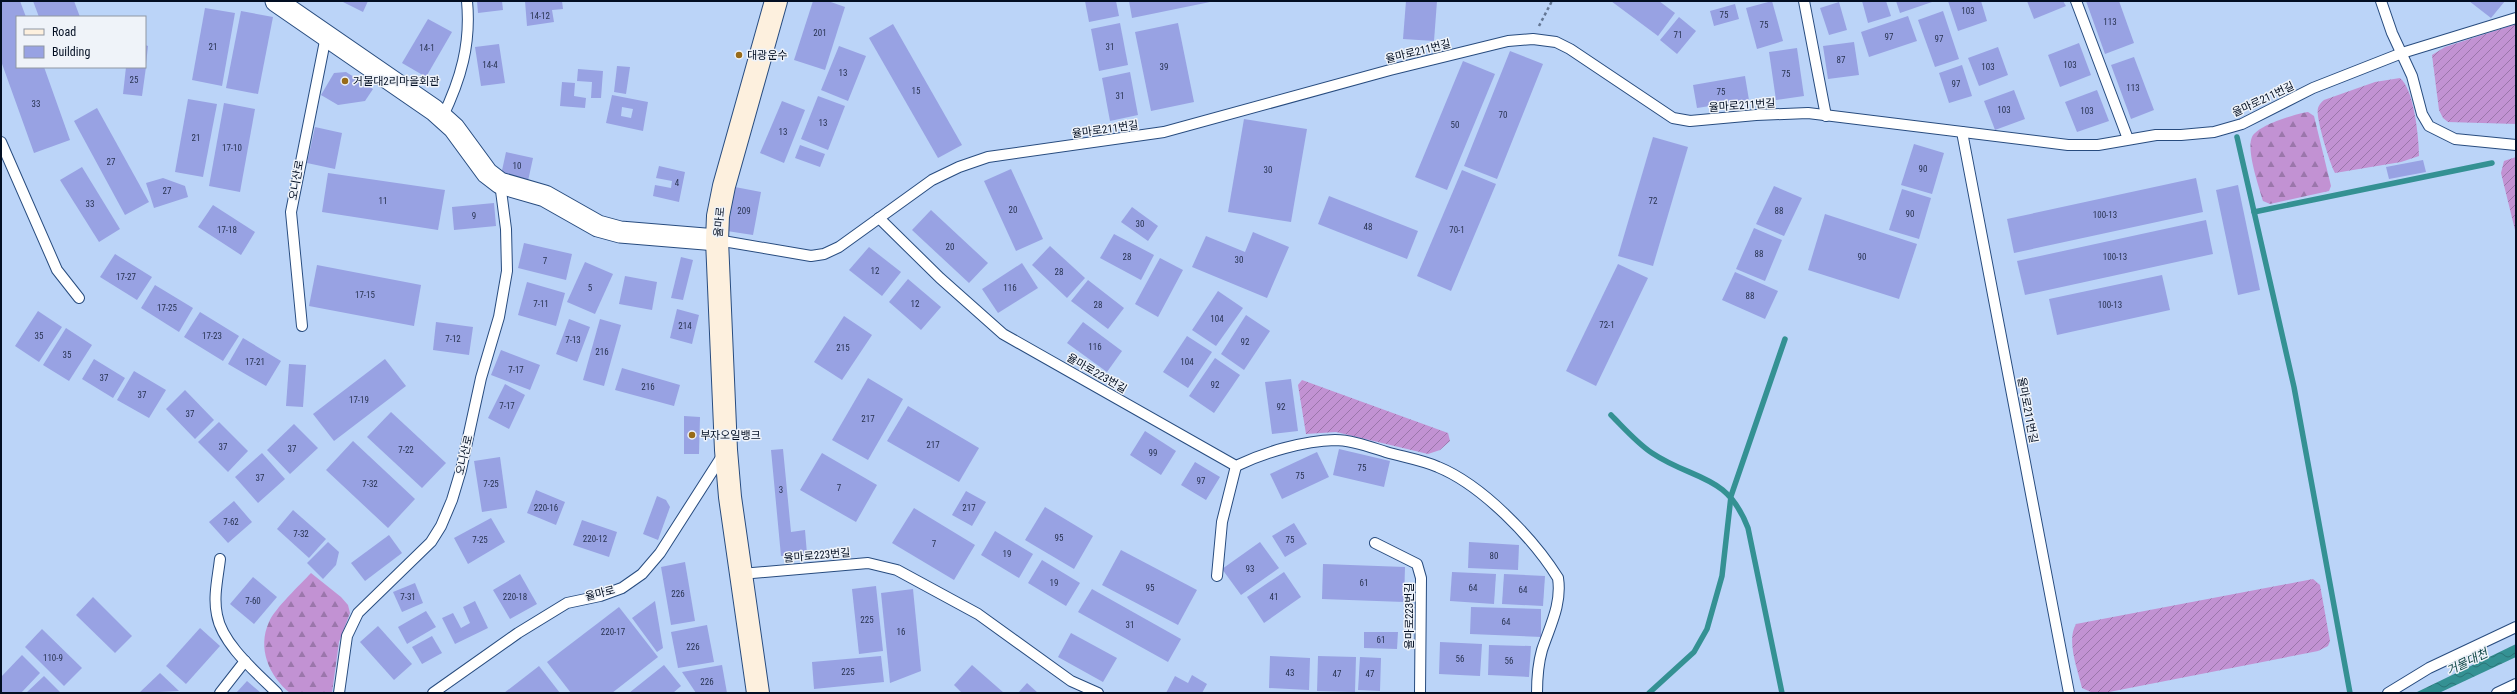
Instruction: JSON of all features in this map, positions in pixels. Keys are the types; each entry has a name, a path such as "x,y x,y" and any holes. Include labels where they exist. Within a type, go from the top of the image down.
{"street":[{"path":"276,1 442,118 454,128 488,173 500,183 545,196 598,226 620,232 717,240"},
{"name":"율마로","path":"758,693 741,574 726,450 717,240 724,186 776,1"}],"lane":[{"path":"442,118 457,88 466,56 469,24 467,1"},
{"path":"1804,1 1826,116"},
{"path":"2076,1 2128,139"},
{"path":"2381,1 2392,33 2412,76 2422,114 2429,126 2455,138 2516,145"},
{"name":"율마로211번길","path":"717,240 811,256 824,254 839,248 932,180 959,167 988,157 1164,132 1390,70 1508,41 1533,39 1556,42 1570,49 1673,118 1690,121 1756,115 1808,113 2068,145 2098,145 2156,135 2181,135 2214,132 2242,124 2313,88 2402,53 2516,18"},
{"name":"오니산로","path":"302,326 290,212 326,36"},
{"name":"율마로211번길","path":"1962,132 2069,693"},
{"path":"1,142 57,270 79,298"},
{"name":"오니산로","path":"339,693 347,636 358,613 431,542 441,526 452,500 461,470 479,384 499,317 507,271 506,229 500,183"},
{"name":"율마로223번길","path":"880,218 940,278 1003,334 1236,466"},
{"path":"1217,576 1222,522 1236,466 1255,457 1309,444 1336,440 1367,447 1440,468 1473,487 1496,505 1553,570 1559,586 1558,600 1553,623 1543,649 1538,671 1537,693"},
{"name":"율마로","path":"433,693 518,633 562,606 622,588 642,574 660,553 726,450"},
{"name":"율마로223번길","path":"1375,543 1417,564 1421,578 1420,693"},
{"path":"220,559 216,586 217,616 228,639 245,661 277,693"},
{"name":"율마로223번길","path":"741,574 868,563 897,570 966,607 1071,681 1098,693"},
{"path":"2388,693 2429,668 2516,627"},
{"path":"220,693 245,661"},
{"path":"2497,693 2516,684"}],"path":[{"path":"1533,39 1552,1"}],"green space":[{"path":"2516,24 2516,124 2448,122 2443,118 2439,110 2432,55 2445,47"},
{"path":"2400,78 2409,92 2415,114 2419,156 2401,162 2335,173 2321,130 2318,113 2320,104 2324,100 2375,82"},
{"path":"2308,112 2314,116 2331,186 2329,191 2270,204 2263,201 2252,159 2252,137 2261,128 2269,124"},
{"path":"2516,157 2516,234 2501,173 2504,161"},
{"path":"1302,380 1448,433 1450,441 1440,450 1428,454 1336,432 1306,434 1298,385"},
{"path":"311,573 341,597 348,605 350,613 339,642 332,693 290,693 276,678 271,670 267,661 264,642 272,616"},
{"path":"2313,579 2320,585 2330,641 2328,646 2318,651 2109,692 2093,693 2082,688 2072,647 2073,631 2076,624"}],"water":[{"path":"2516,644 2516,657 2439,693 2415,693"}],"building":[{"path":"1,1 20,1 26,16 16,16 16,68 44,68 70,140 34,153 1,61"},
{"path":"33,1 74,1 80,16 39,16"},
{"path":"341,1 368,1 363,12"},
{"path":"477,1 502,1 503,10 478,13"},
{"path":"525,1 562,1 563,9 552,10 554,22 527,26"},
{"path":"813,1 828,1 845,7 825,70 794,60"},
{"path":"1085,1 1116,1 1119,16 1089,22"},
{"path":"1129,1 1210,1 1210,2 1132,18"},
{"path":"1406,1 1437,1 1434,41 1403,39"},
{"path":"1611,1 1659,1 1675,13 1658,36"},
{"path":"1772,1 1783,41 1757,49 1746,8"},
{"path":"1862,1 1886,1 1891,16 1868,23"},
{"path":"1896,1 1935,1 1900,13"},
{"path":"1948,1 1981,1 1987,21 1958,31"},
{"path":"2027,1 2063,1 2066,6 2034,19"},
{"path":"2086,1 2119,1 2134,43 2105,54"},
{"path":"2469,1 2505,1 2491,18"},
{"path":"1839,2 1847,30 1829,35 1820,8"},
{"path":"1735,4 1739,19 1714,26 1710,11"},
{"path":"205,8 235,13 222,86 192,80"},
{"path":"241,11 273,17 258,94 226,88"},
{"path":"1943,11 1959,59 1935,67 1918,20"},
{"path":"1908,16 1917,41 1869,57 1861,32"},
{"path":"1679,17 1696,31 1677,54 1660,40"},
{"path":"428,19 452,32 426,77 402,63"},
{"path":"1120,23 1128,65 1099,71 1091,29"},
{"path":"1178,23 1194,102 1151,111 1135,32"},
{"path":"893,24 962,145 938,158 869,38"},
{"path":"1854,42 1859,75 1828,79 1823,46"},
{"path":"2079,43 2091,75 2060,87 2048,55"},
{"path":"499,44 505,83 481,86 475,47"},
{"path":"146,45 148,46 146,64"},
{"path":"839,46 866,56 848,101 821,90"},
{"path":"1998,47 2008,75 1979,86 1968,58"},
{"path":"1797,48 1804,96 1776,100 1769,52"},
{"path":"1510,51 1543,64 1497,179 1464,166"},
{"path":"2134,57 2154,110 2131,119 2111,65"},
{"path":"1463,61 1495,74 1447,190 1415,177"},
{"path":"1962,65 1972,96 1949,103 1939,73"},
{"path":"617,66 630,67 626,94 614,92"},
{"path":"126,68 146,68 142,96 123,94"},
{"path":"578,69 603,71 601,98 591,98 592,82 577,81"},
{"name":"거물대2리마을회관","path":"346,72 373,89 365,101 338,105 321,95 334,73"},
{"path":"1130,72 1138,115 1110,121 1102,78"},
{"path":"1745,76 1749,100 1697,108 1693,85"},
{"path":"562,82 575,83 574,96 586,98 585,108 560,106"},
{"path":"2014,90 2025,119 1995,130 1984,101"},
{"path":"2097,90 2109,121 2077,132 2065,102"},
{"path":"612,95 648,102 643,131 606,123","holes":["622,107 633,109 631,118 621,116"]},
{"path":"818,96 845,106 828,150 801,139"},
{"path":"188,99 217,104 203,177 175,172"},
{"path":"782,101 805,110 784,163 760,153"},
{"path":"224,103 255,109 240,192 209,186"},
{"path":"97,108 149,202 125,215 74,121"},
{"path":"1244,119 1307,129 1291,222 1228,212"},
{"path":"315,127 342,133 335,169 307,163"},
{"path":"1653,137 1688,147 1653,266 1618,256"},
{"path":"1914,144 1944,153 1932,194 1901,185"},
{"path":"800,145 825,154 820,167 795,158"},
{"path":"506,152 533,158 528,181 501,175"},
{"path":"2423,160 2426,172 2389,179 2386,167"},
{"path":"659,166 685,172 679,202 653,196 655,185 671,188 672,181 656,178"},
{"path":"82,167 120,229 99,242 60,180"},
{"path":"1011,169 1043,239 1016,251 984,181"},
{"path":"1462,170 1496,184 1451,291 1417,276"},
{"path":"328,173 445,190 438,230 322,212"},
{"path":"163,178 185,186 188,197 154,208 146,183"},
{"path":"2196,178 2203,212 2014,253 2007,219"},
{"path":"2238,185 2260,290 2238,295 2216,190"},
{"path":"1774,186 1802,198 1784,236 1756,224"},
{"path":"735,187 761,192 753,235 727,231"},
{"path":"1902,189 1931,198 1919,239 1889,230"},
{"path":"1329,196 1418,231 1407,259 1318,224"},
{"path":"494,203 496,226 454,230 452,207"},
{"path":"213,205 255,232 241,255 198,227"},
{"path":"1132,207 1158,226 1148,241 1121,222"},
{"path":"931,210 988,263 969,283 912,230"},
{"path":"1825,214 1917,244 1899,299 1808,270"},
{"path":"2206,220 2213,254 2025,295 2017,261"},
{"path":"1754,228 1782,240 1765,281 1736,269"},
{"path":"1253,232 1289,247 1267,298 1192,267 1206,236 1245,252"},
{"path":"1114,234 1154,255 1141,280 1100,258"},
{"path":"524,243 572,254 566,280 518,268"},
{"path":"1050,246 1085,278 1067,298 1032,265"},
{"path":"869,247 901,272 882,296 849,270"},
{"path":"115,254 152,277 137,300 100,277"},
{"path":"681,257 693,260 683,300 671,298"},
{"path":"1160,258 1183,270 1158,317 1135,304"},
{"path":"585,262 613,274 595,314 567,302"},
{"path":"1022,263 1038,288 998,313 982,289"},
{"path":"1618,264 1648,278 1596,386 1566,371"},
{"path":"317,265 421,285 414,326 309,306"},
{"path":"1735,272 1778,291 1765,319 1722,300"},
{"path":"2162,275 2170,310 2057,335 2049,299"},
{"path":"625,276 657,282 652,310 619,304"},
{"path":"908,279 941,307 921,330 889,302"},
{"path":"1088,280 1124,308 1108,329 1071,301"},
{"path":"527,282 565,293 556,326 518,315"},
{"path":"155,285 193,308 179,332 141,308"},
{"path":"1218,291 1243,308 1216,346 1192,330"},
{"path":"677,309 699,315 692,344 670,338"},
{"path":"38,311 62,327 39,362 15,346"},
{"path":"200,312 239,336 223,361 184,337"},
{"path":"1246,315 1270,331 1244,370 1221,354"},
{"path":"844,316 872,335 842,380 814,362"},
{"path":"569,319 590,327 577,362 556,354"},
{"path":"600,319 621,325 604,386 583,380"},
{"path":"436,322 473,327 469,355 433,350"},
{"path":"1083,322 1122,351 1107,372 1067,343"},
{"path":"66,328 92,345 69,381 43,365"},
{"path":"1187,336 1212,352 1188,388 1163,372"},
{"path":"243,338 281,361 266,386 228,364"},
{"path":"501,350 540,365 530,390 491,375"},
{"path":"1215,358 1240,375 1214,413 1189,396"},
{"path":"94,359 125,378 113,398 82,379"},
{"path":"385,359 406,386 334,441 313,414"},
{"path":"289,364 306,365 303,407 286,406"},
{"path":"622,368 680,385 674,406 615,390"},
{"path":"134,371 166,390 149,418 117,400"},
{"path":"868,378 903,399 868,460 832,440"},
{"path":"1291,379 1298,431 1272,434 1265,382"},
{"path":"505,384 525,395 509,429 488,418"},
{"path":"185,390 214,420 195,439 166,409"},
{"path":"908,406 979,448 959,482 887,441"},
{"path":"391,412 446,463 422,488 367,437"},
{"name":"부자오일뱅크","path":"684,416 700,417 699,454 684,454"},
{"path":"219,422 248,451 228,472 198,442"},
{"path":"294,424 318,448 290,474 267,450"},
{"path":"1145,431 1176,451 1161,475 1130,455"},
{"path":"353,441 415,499 388,528 326,470"},
{"path":"783,449 791,532 805,530 807,554 781,556 771,450"},
{"path":"1339,449 1390,461 1384,487 1333,475"},
{"path":"1317,452 1329,477 1282,499 1270,474"},
{"path":"262,453 285,479 258,503 235,477"},
{"path":"822,453 877,485 856,522 800,490"},
{"path":"500,457 507,508 482,512 474,461"},
{"path":"1195,462 1220,477 1206,500 1181,485"},
{"path":"536,490 565,502 556,525 527,513"},
{"path":"966,491 986,502 972,526 952,515"},
{"path":"657,496 666,500 670,507 658,540 643,534"},
{"path":"234,501 252,522 228,543 209,522"},
{"path":"1045,507 1093,536 1074,569 1025,540"},
{"path":"914,508 975,545 954,580 892,543"},
{"path":"293,510 326,539 309,558 277,529"},
{"path":"491,518 505,542 468,564 454,538"},
{"path":"582,520 617,532 609,557 573,545"},
{"path":"1294,523 1307,544 1285,557 1272,536"},
{"path":"995,531 1033,554 1019,578 981,555"},
{"path":"389,535 402,553 365,581 351,563"},
{"path":"328,542 339,552 336,565 323,579 307,563"},
{"path":"1260,542 1279,568 1241,595 1222,569"},
{"path":"1469,542 1519,545 1518,570 1468,568"},
{"path":"1121,550 1197,590 1178,625 1102,585"},
{"path":"1042,560 1080,583 1066,606 1028,583"},
{"path":"685,562 695,621 671,625 661,567"},
{"path":"1323,564 1405,567 1404,602 1322,599"},
{"path":"1284,572 1301,597 1264,623 1247,597"},
{"path":"1452,572 1496,574 1494,604 1450,601"},
{"path":"520,574 537,604 510,619 493,590"},
{"path":"1504,574 1545,576 1543,606 1502,604"},
{"path":"253,577 277,597 254,624 230,604"},
{"path":"415,583 423,603 402,612 393,592"},
{"path":"876,586 883,651 859,654 852,589"},
{"path":"913,589 921,671 890,683 881,593"},
{"path":"1092,589 1181,639 1168,662 1078,612"},
{"path":"93,597 132,636 115,653 76,615"},
{"path":"475,601 488,628 455,644 442,618 453,613 461,628 470,623 463,607"},
{"path":"655,601 663,648 657,652 632,618"},
{"path":"619,607 658,657 612,693 571,693 547,662"},
{"path":"1471,607 1541,609 1541,637 1470,634"},
{"path":"426,611 436,627 407,644 398,627"},
{"path":"707,625 714,662 678,668 671,632"},
{"path":"378,626 412,664 394,680 360,642"},
{"path":"200,628 220,646 186,684 166,666"},
{"path":"42,629 82,668 64,686 25,647"},
{"path":"1364,632 1398,632 1397,649 1364,648"},
{"path":"1071,633 1117,658 1103,682 1058,657"},
{"path":"432,636 442,653 422,664 412,647"},
{"path":"1440,642 1482,644 1480,676 1439,674"},
{"path":"1489,645 1531,646 1529,677 1488,675"},
{"path":"22,655 40,673 21,693 1,693 1,677"},
{"path":"881,656 884,682 814,689 812,662"},
{"path":"1270,656 1310,658 1309,690 1269,688"},
{"path":"1318,656 1356,657 1355,692 1317,691"},
{"path":"1360,657 1381,658 1380,691 1358,690"},
{"path":"664,665 681,686 673,693 629,693"},
{"path":"722,665 727,693 696,693 682,672"},
{"path":"972,665 1004,693 962,693 954,685"},
{"path":"539,666 560,693 504,693"},
{"path":"160,673 179,691 139,693"},
{"path":"1192,675 1207,684 1202,693 1166,693 1175,676 1188,683"},
{"path":"44,676 61,693 26,693"},
{"path":"247,681 261,693 236,693"},
{"path":"1027,683 1038,693 1018,693"}],"waterway":[{"path":"2237,137 2294,387 2350,693"},
{"path":"2254,212 2492,163"},
{"path":"1649,693 1694,652 1707,629 1722,576 1731,496 1785,339"},
{"path":"1611,415 1646,449 1667,462 1708,480 1719,487 1730,497 1740,510 1748,528 1782,693"}],"place":[{"name":"대광운수","path":"739,55"},
{"name":"거물대2리마을회관","path":"345,81"},
{"name":"부자오일뱅크","path":"692,435"}],"water label":[{"name":"거물대천","path":"2467,662"}]}
